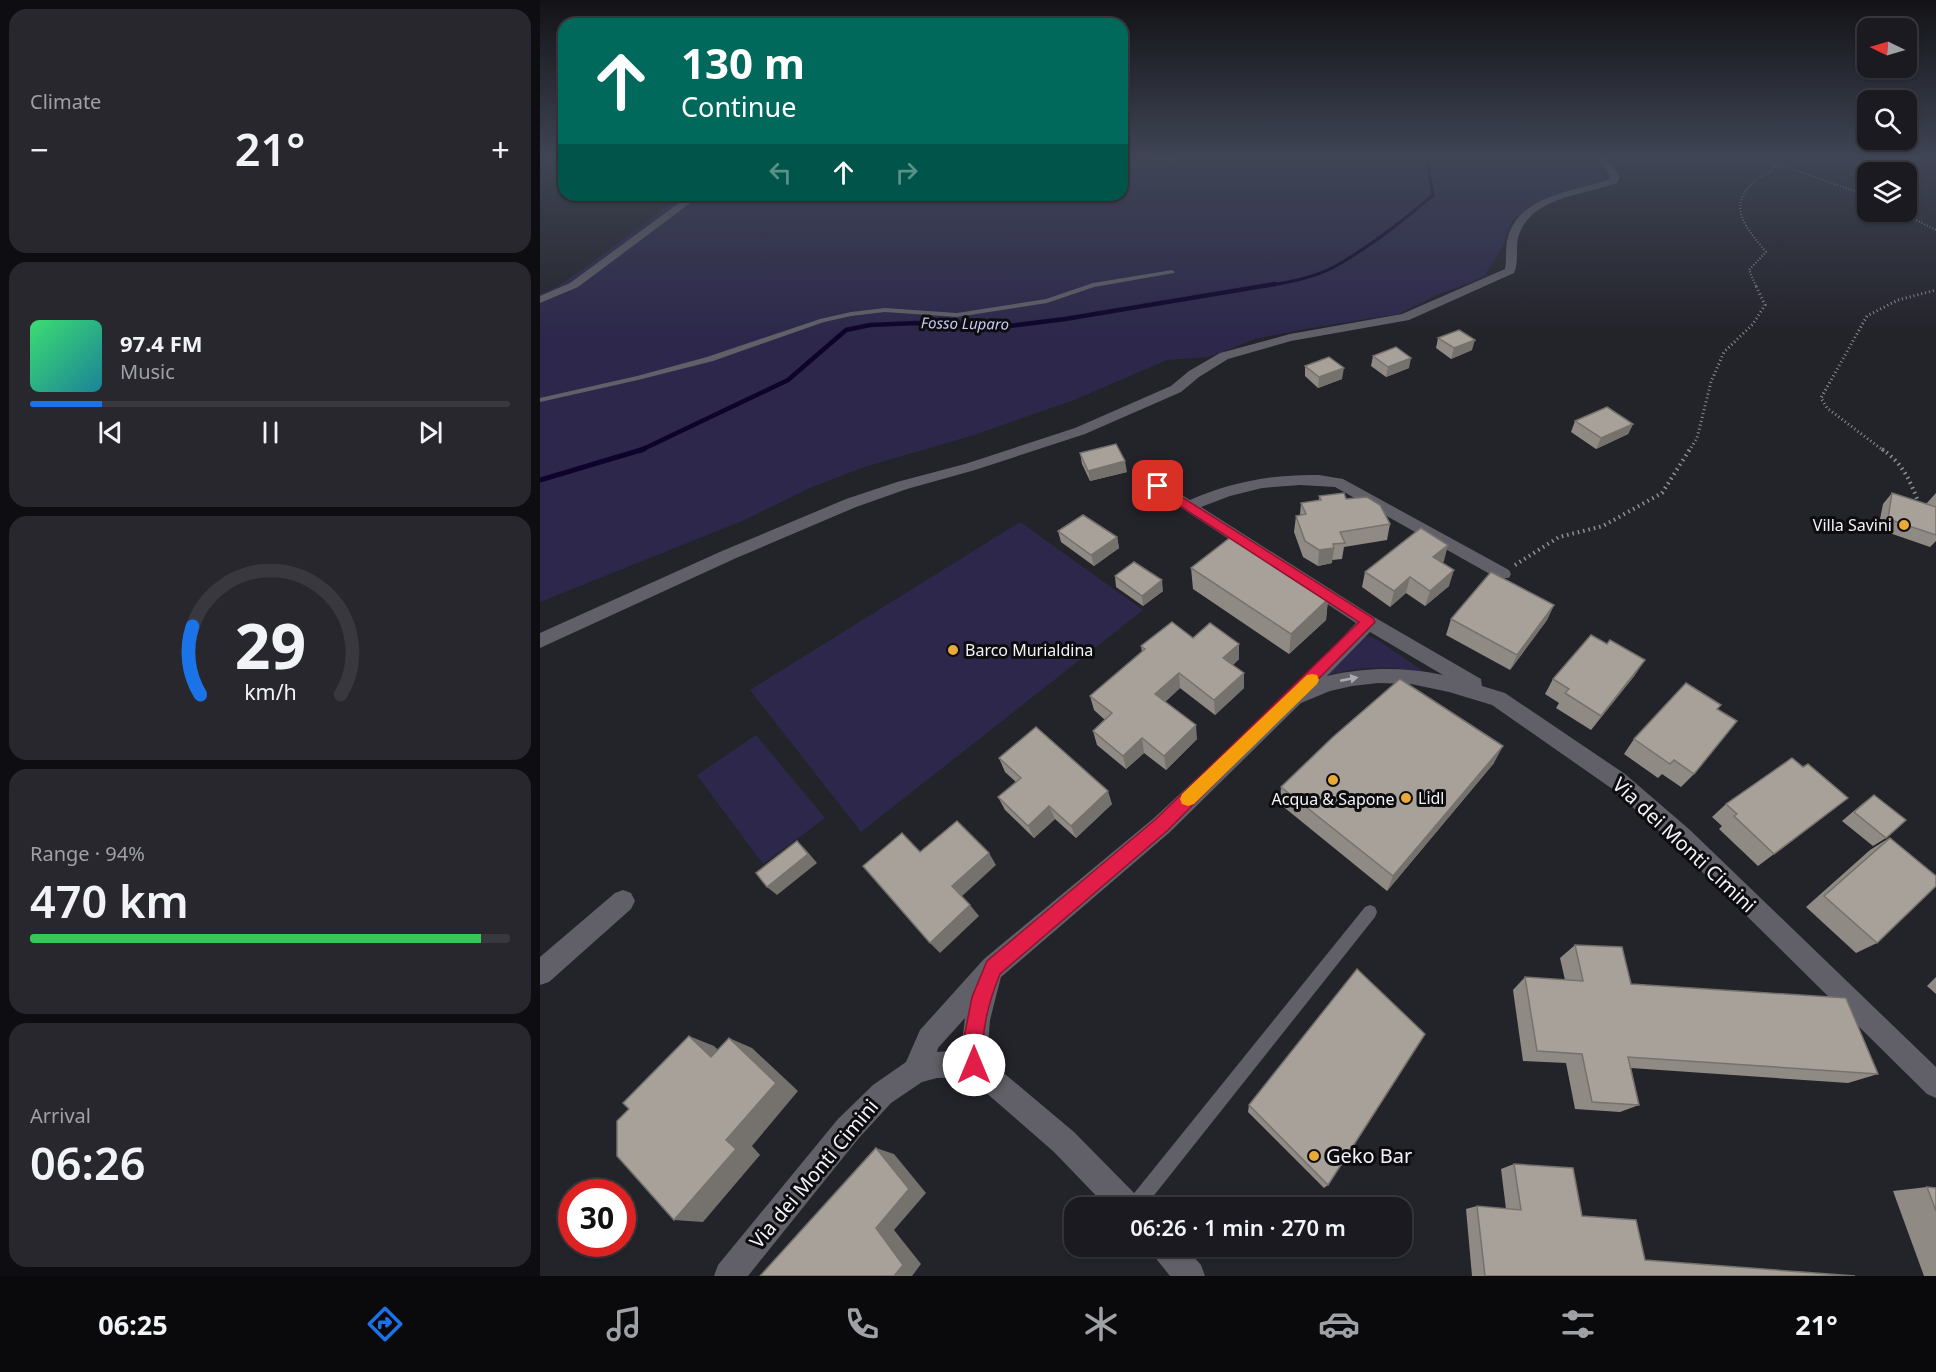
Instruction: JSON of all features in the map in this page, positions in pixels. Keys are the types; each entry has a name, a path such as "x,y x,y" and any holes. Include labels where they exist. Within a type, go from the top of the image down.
{"street":[{"path":"540,300 574,285 668,216"},
{"path":"540,641 728,555 851,503 902,484 970,467 1080,431 1176,389 1194,374 1224,356 1290,338 1405,317 1510,271 1514,233 1526,216"},
{"path":"1189,506 1206,498 1280,479 1308,478 1338,482 1503,574"},
{"path":"1158,486 1368,622 1498,699"},
{"path":"1294,697 1368,622"},
{"name":"Via dei Monti Cimini","path":"729,1276 848,1129 882,1094 915,1071 929,1039 993,968 1162,825 1294,697 1327,684 1378,675 1411,676 1449,684 1498,699 1593,764 1642,801 1682,837 1936,1085"},
{"path":"540,973 623,901"},
{"name":"Via dei Monti Cimini","path":"974,1065 973,1043 981,997 993,968"},
{"path":"915,1071 942,1062 958,1060 974,1065 1064,1142 1120,1197"},
{"path":"1174,1257 1190,1276"}],"lane":[{"path":"540,400 710,359 822,320 851,314 885,310 957,315 1047,301 1094,285 1172,272"},
{"path":"1140,1197 1370,912"}],"path":[{"path":"1503,574 1559,537 1603,526 1662,493 1697,438 1711,382 1724,352 1753,324 1765,305 1749,270 1766,252 1742,222 1742,216"},
{"path":"1917,221 1936,230"},
{"path":"1925,510 1918,503 1908,475 1897,460 1827,408 1821,398 1867,316 1898,300 1936,290"}],"shaded area":[{"path":"655,216 1518,216 1511,222 1504,244 1484,277 1435,296 1399,314 1255,339 1209,357 1167,360 1074,400 974,435 864,467 812,487 742,521 540,602 540,294 555,288"},
{"name":"Barco Murialdina","path":"1020,522 1143,610 861,832 750,690"},
{"path":"1369,636 1426,673 1374,668 1322,677 1364,637"},
{"path":"756,735 825,818 763,864 697,775"}],"building":[{"path":"1459,330 1475,340 1454,348 1438,338"},
{"path":"1396,347 1411,358 1388,367 1373,356"},
{"path":"1329,357 1344,368 1319,377 1305,366"},
{"path":"1607,407 1633,424 1601,438 1575,421"},
{"path":"1116,444 1125,461 1088,471 1080,453"},
{"path":"1344,493 1346,499 1367,497 1380,505 1390,524 1340,532 1345,543 1333,544 1334,548 1319,550 1305,541 1296,516 1306,514 1301,503 1321,500 1319,496"},
{"path":"1892,493 1936,507 1936,535 1888,519"},
{"path":"1083,515 1117,537 1091,555 1058,531"},
{"path":"1421,528 1448,545 1433,557 1454,570 1430,591 1410,577 1394,591 1365,572"},
{"path":"1231,537 1328,599 1291,634 1191,568"},
{"path":"1134,562 1162,580 1142,596 1115,576"},
{"path":"1491,572 1554,605 1517,655 1451,619"},
{"path":"1172,622 1193,638 1210,623 1239,644 1223,658 1244,673 1214,700 1179,673 1155,694 1196,725 1164,756 1142,738 1123,756 1093,731 1112,713 1090,696 1145,649 1141,646"},
{"path":"1591,635 1607,644 1610,640 1645,660 1601,716 1565,693 1569,689 1553,679"},
{"path":"1400,679 1503,746 1393,876 1281,787 1333,737"},
{"path":"1686,683 1721,705 1717,709 1737,721 1694,774 1674,760 1670,764 1634,739"},
{"path":"1036,727 1108,791 1071,826 1049,806 1028,826 998,797 1021,778 999,758"},
{"path":"1792,758 1803,767 1808,764 1848,798 1774,854 1734,816 1737,814 1726,804"},
{"path":"1874,795 1906,820 1886,838 1854,812"},
{"path":"957,821 989,853 952,886 970,905 930,943 863,866 902,833 920,852"},
{"path":"1890,838 1936,876 1936,886 1877,943 1824,896"},
{"path":"797,841 808,854 767,887 756,873"},
{"path":"1575,945 1622,947 1631,984 1846,998 1878,1074 1628,1057 1639,1105 1592,1102 1582,1054 1537,1051 1525,977 1583,981"},
{"path":"1357,969 1425,1034 1328,1185 1249,1105"},
{"path":"689,1036 711,1057 729,1038 776,1083 726,1140 736,1149 674,1220 617,1156 617,1121 629,1109 623,1103"},
{"path":"876,1148 909,1189 876,1228 903,1265 894,1276 760,1276"},
{"path":"1514,1164 1573,1168 1582,1216 1636,1220 1645,1260 1855,1276 1485,1276 1477,1206 1521,1210"},
{"path":"1927,1187 1936,1188 1936,1211"}],"waterway":[{"name":"Fosso Luparo","path":"1266,286 1326,271 1373,242 1408,216"},
{"name":"Fosso Luparo","path":"642,450 788,380 846,330 870,325 917,323 1001,327 1065,319 1275,284"},
{"name":"Fosso Luparo","path":"540,480 642,450"}],"slow traffic":[{"path":"1188,799 1312,680"}],"place":[{"name":"Villa Savini","path":"1904,525"},
{"name":"Barco Murialdina","path":"953,650"},
{"name":"Acqua & Sapone","path":"1333,780"},
{"name":"Lidl","path":"1406,798"},
{"name":"Geko Bar","path":"1314,1156"}],"route":[{"path":"974,1065 973,1043 981,997 993,968 1162,825 1368,622 1158,486"}]}
